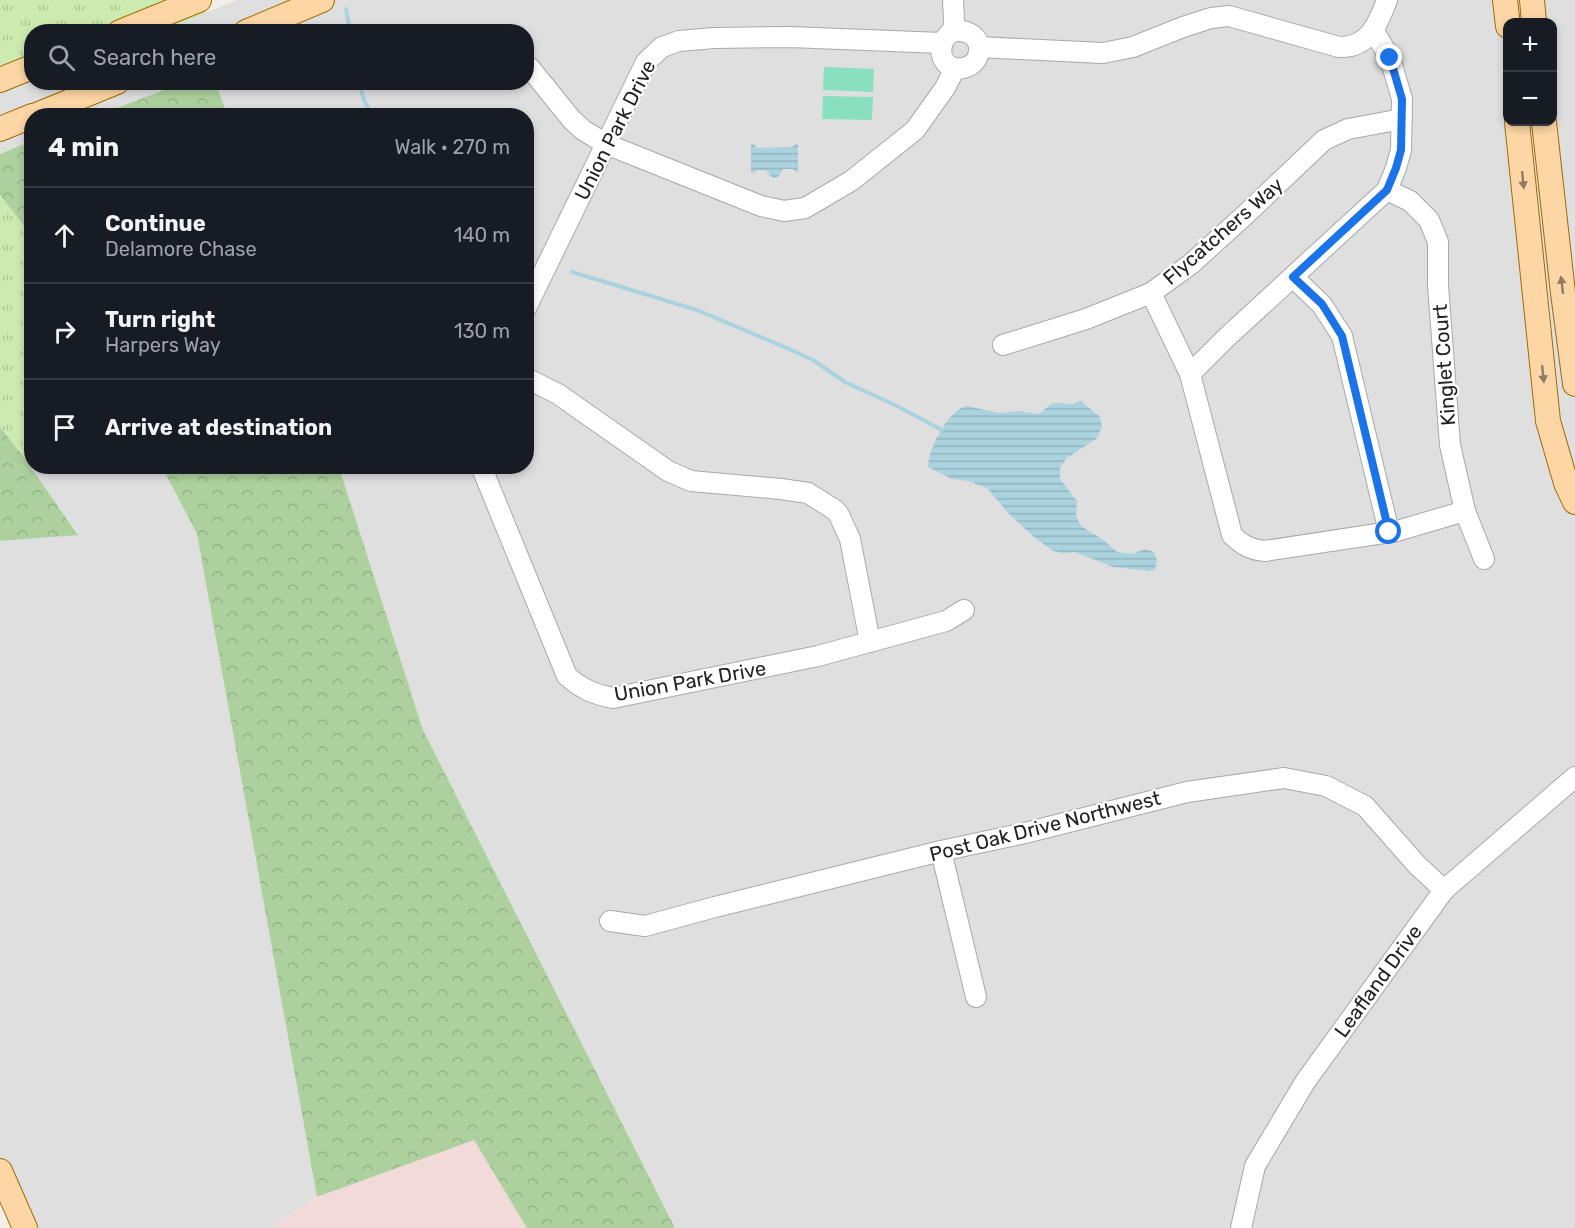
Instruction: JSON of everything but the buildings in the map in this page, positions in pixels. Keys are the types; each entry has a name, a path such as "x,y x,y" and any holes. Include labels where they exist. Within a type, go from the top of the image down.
{"main road":[{"path":"140,24 199,0"},
{"path":"265,24 322,0"},
{"path":"1505,0 1507,18"},
{"path":"1532,0 1534,18"},
{"path":"0,80 24,70"},
{"path":"53,108 97,90"},
{"path":"0,129 24,120"},
{"path":"1517,126 1548,421 1566,483 1575,502"},
{"path":"1544,126 1575,384"},
{"path":"0,1171 25,1228"}],"street":[{"path":"953,0 954,20 960,39 978,56 968,68 958,69 950,66 942,57 941,50 960,39 965,17 965,0"},
{"name":"Union Park Drive","path":"534,292 646,62 662,47 680,41 714,38 960,39 1103,53 1133,48 1183,27 1229,15 1339,47 1352,48 1374,30 1388,0"},
{"path":"1190,374 1387,190 1401,150 1402,99 1390,58 1374,30"},
{"path":"534,73 572,120 583,130 606,144 761,206 784,211 805,208 851,182 915,130 945,88 955,68"},
{"name":"Flycatchers Way","path":"1003,345 1086,319 1151,293 1191,264 1324,140 1348,129 1402,119"},
{"name":"Kinglet Court","path":"1387,190 1410,201 1429,220 1438,243 1438,285 1450,446 1465,511 1484,559"},
{"path":"1293,277 1322,304 1342,336 1389,532"},
{"path":"1151,293 1190,374 1232,535 1241,544 1265,551 1397,531 1465,511"},
{"path":"534,382 558,394 668,471 691,482 808,493 835,510 849,539 870,642"},
{"name":"Union Park Drive","path":"484,474 567,676 582,688 601,696 613,698 818,656 946,621 964,610"},
{"name":"Leafland Drive","path":"1241,1228 1255,1166 1294,1101 1444,890 1575,777"},
{"name":"Post Oak Drive Northwest","path":"610,921 645,926 1187,792 1284,778 1326,786 1365,806 1417,865 1444,890"},
{"path":"941,851 976,997"}],"shaded area":[{"path":"237,0 1575,0 1575,1228 675,1228 423,730 341,474 534,474 534,108 225,108 218,90 534,90 534,24 178,24"},
{"path":"24,83 24,90 164,90 117,108 24,108 24,144 0,154 0,92"},
{"path":"36,474 166,474 197,534 317,1197 271,1228 25,1228 0,1174 0,541 78,534"},
{"path":"474,1139 527,1228 271,1228 317,1197"}],"green space":[{"path":"0,0 202,0 207,13 178,24 24,24 24,83 0,92"},
{"path":"824,67 874,69 873,92 823,90"},
{"path":"164,90 218,90 225,108 117,108"},
{"path":"823,96 873,97 872,120 822,119"},
{"path":"24,144 24,226 0,195 0,154"},
{"path":"0,195 24,226 24,457 0,427"},
{"path":"0,427 24,457 24,474 36,474 78,535 0,541"},
{"path":"166,474 341,474 423,730 675,1228 527,1228 474,1140 317,1197 197,534"}],"water":[{"path":"751,144 757,148 792,147 798,144 798,172 793,169 783,169 779,176 774,178 766,170 751,173"},
{"path":"1081,401 1100,417 1102,427 1096,439 1067,458 1060,467 1060,479 1077,501 1076,516 1081,526 1105,541 1117,552 1132,554 1145,549 1154,552 1157,560 1155,570 1113,567 1075,552 1053,551 1010,515 987,488 968,481 952,479 928,467 935,441 952,415 959,409 966,406 1000,413 1019,411 1039,414 1051,404 1073,404"}],"waterway":[{"path":"346,9 349,24"},
{"path":"361,90 368,108"},
{"path":"572,272 697,310 789,349 813,360 845,382 942,430"}],"route":[{"path":"1389,532 1342,336 1322,304 1293,277 1387,190 1401,150 1402,99 1390,58"}]}
